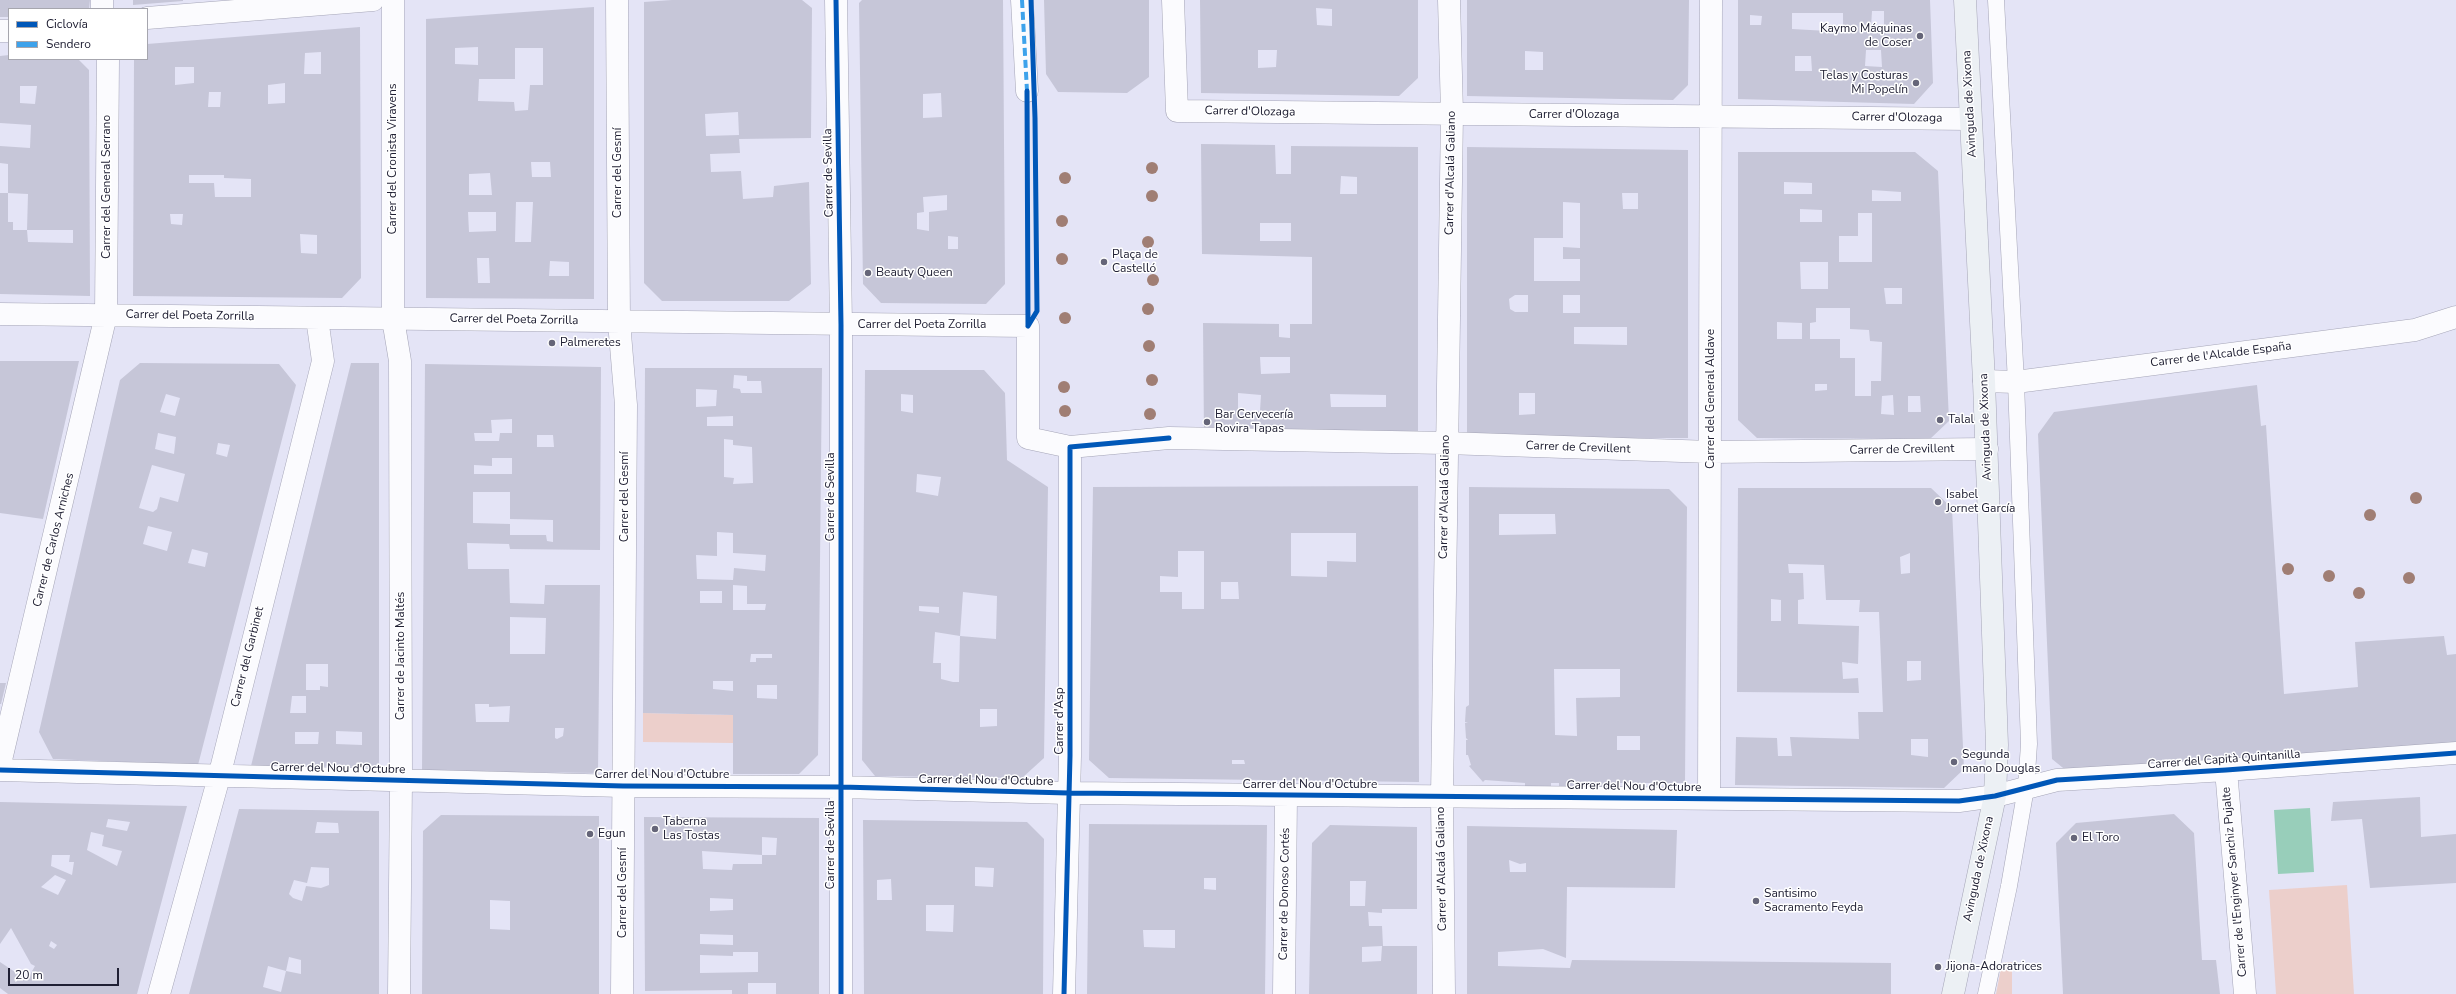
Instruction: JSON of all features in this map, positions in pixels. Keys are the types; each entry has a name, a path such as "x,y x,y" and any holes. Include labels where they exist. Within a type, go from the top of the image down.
{"main road":[{"name":"Avinguda de Xixona","path":"1953,994 1995,796 1997,745 1987,449 1965,0"}],"street":[{"path":"148,18 373,0"},
{"name":"Carrer del Cronista Viravens","path":"393,0 393,319"},
{"name":"Carrer del Gesmí","path":"617,0 619,322 626,405 622,994"},
{"name":"Carrer de Sevilla","path":"836,0 841,325 841,994"},
{"path":"1022,0 1027,91"},
{"name":"Carrer d'Olozaga","path":"1173,0 1177,111 1970,119"},
{"name":"Carrer d'Alcalá Galiano","path":"1444,994 1442,796 1452,113 1449,0"},
{"name":"Carrer del General Aldave","path":"1709,798 1711,0"},
{"name":"Carrer del General Serrano","path":"106,315 108,60"},
{"name":"Carrer del Poeta Zorrilla","path":"0,314 1028,326 1028,438 1070,447"},
{"name":"Carrer de Carlos Arniches","path":"0,764 106,315"},
{"name":"Carrer de l'Alcalde España","path":"1984,381 2016,382 2415,330 2456,317"},
{"name":"Carrer del Garbinet","path":"159,994 218,777 323,361 317,318"},
{"name":"Carrer de Jacinto Maltés","path":"393,319 400,361 401,781 399,994"},
{"name":"Carrer de Crevillent","path":"1070,447 1169,438 1446,443 1711,452 1987,449"},
{"name":"Carrer d'Asp","path":"1064,994 1068,792 1070,447"},
{"name":"Carrer del Capità Quintanilla","path":"1995,796 2066,779 2226,770 2456,753"},
{"name":"Carrer del Nou d'Octubre","path":"0,770 218,777 623,786 841,787 1286,795 1959,801 1995,796"},
{"name":"Carrer de l'Enginyer Sanchiz Pujalte","path":"2226,770 2245,994"},
{"name":"Carrer de Donoso Cortés","path":"1284,994 1286,795"}],"lane":[{"path":"1986,994 2009,886 2026,788 2029,744 2016,382 1996,0"}],"shaded area":[{"path":"643,713 733,715 733,743 643,742"},
{"path":"2310,808 2314,872 2278,874 2274,810"},
{"path":"2347,885 2354,994 2276,994 2269,890"},
{"path":"2012,962 2012,994 1996,994 2002,963"}],"building":[{"path":"0,0 90,0 89,8 8,8 8,17 0,17"},
{"path":"133,0 183,0 183,1 133,5"},
{"path":"672,0 802,0 812,8 811,138 739,139 740,153 710,154 711,172 741,171 743,199 773,197 774,186 809,182 811,284 789,301 662,301 644,283 644,2","holes":["738,112 739,135 706,136 705,114"]},
{"path":"862,0 1003,0 1005,284 986,304 881,303 863,284 859,3","holes":["941,93 942,117 923,118 923,94","947,195 947,210 929,212 929,231 917,229 917,213 924,212 923,197","948,236 958,237 958,249 948,249"]},
{"path":"1044,0 1149,0 1149,77 1127,93 1058,92 1046,74"},
{"path":"1200,0 1418,0 1418,78 1399,96 1201,93","holes":["1316,8 1332,9 1332,26 1317,25","1258,50 1277,50 1276,67 1258,68"]},
{"path":"1467,0 1689,0 1688,85 1673,100 1467,96","holes":["1525,51 1543,52 1543,70 1525,70"]},
{"path":"1738,0 1930,0 1933,83 1914,104 1738,99","holes":["1872,11 1884,11 1884,28 1871,27","1792,13 1843,13 1843,27 1828,26 1828,31 1792,29","1750,15 1762,16 1761,25 1750,25","1866,50 1881,50 1882,67 1865,66","1795,56 1811,56 1812,71 1795,71"]},
{"path":"594,7 594,299 426,298 426,19","holes":["478,47 478,65 455,64 455,48","515,48 543,48 543,85 530,85 528,110 515,111 514,102 478,101 479,79 515,79","531,162 550,162 551,177 532,177","490,173 492,195 469,195 469,174","516,202 533,202 531,242 515,242","468,212 496,212 496,231 469,232","477,258 489,258 490,283 478,283","550,261 569,262 569,276 549,276"]},
{"path":"360,27 361,278 342,298 133,296 134,60 148,60 148,44","holes":["321,52 321,74 304,74 305,53","175,67 194,67 194,83 175,85","285,83 285,103 268,104 268,85","209,92 221,92 220,107 208,107","189,175 224,175 224,178 251,179 251,197 215,197 214,183 189,183","170,214 183,214 182,225 171,224","300,234 317,235 317,254 301,253"]},
{"path":"8,55 8,60 79,60 89,70 90,296 0,294 0,193 8,193 8,164 0,163 0,146 30,148 31,125 0,123 0,56","holes":["20,86 37,86 35,104 20,103","8,193 28,194 27,230 13,230 13,222 8,222","27,230 73,230 73,243 28,242"]},
{"path":"1201,144 1275,145 1276,174 1291,174 1291,146 1418,147 1418,438 1204,436 1203,323 1279,324 1279,337 1290,338 1290,324 1312,324 1312,257 1202,254","holes":["1341,176 1357,177 1357,194 1340,194","1260,223 1291,223 1291,241 1260,241","1260,357 1290,357 1290,373 1261,374","1238,393 1261,395 1260,411 1238,411","1330,394 1386,395 1386,407 1331,407"]},
{"path":"1467,147 1688,150 1688,438 1467,438","holes":["1622,193 1638,193 1638,209 1623,209","1563,202 1580,203 1580,248 1563,247 1563,259 1580,259 1580,281 1534,281 1534,238 1563,238","1515,295 1528,295 1528,312 1515,312 1510,309 1509,299","1563,295 1580,295 1580,313 1563,313","1574,327 1627,327 1627,345 1574,344","1519,393 1535,393 1535,414 1519,415"]},
{"path":"1738,152 1915,152 1938,171 1949,421 1930,439 1757,438 1738,420","holes":["1784,182 1812,183 1812,194 1784,194","1872,190 1901,192 1901,201 1872,201","1800,209 1822,210 1822,222 1800,222","1858,213 1872,213 1872,262 1839,262 1839,236 1858,236","1800,262 1828,262 1828,289 1801,289","1884,288 1902,288 1902,304 1886,304","1816,308 1850,308 1850,329 1869,330 1870,341 1882,342 1881,381 1871,381 1871,396 1855,396 1855,358 1840,358 1840,339 1810,339 1810,323 1816,322","1777,322 1802,323 1802,339 1777,339","1815,384 1827,384 1827,390 1815,391","1893,395 1894,415 1881,414 1882,396","1908,396 1920,396 1921,412 1908,412"]},
{"path":"0,361 79,361 43,519 0,513"},
{"path":"140,363 279,364 296,385 198,765 53,759 39,732 120,380","holes":["166,394 180,398 175,416 160,412","158,433 176,437 174,454 155,449","218,443 230,445 227,457 216,454","152,465 185,474 178,502 160,497 157,509 153,512 139,508","148,526 172,532 167,551 143,544","192,549 208,553 205,567 188,563"]},
{"path":"351,363 379,363 379,767 251,766","holes":["306,664 328,664 328,687 320,686 320,690 306,690","292,696 306,696 306,713 290,713","336,731 362,732 362,745 336,744","295,732 319,732 318,744 295,744"]},
{"path":"425,364 601,367 600,550 510,549 509,544 467,543 468,569 509,569 510,603 544,604 545,585 600,585 598,773 422,771","holes":["512,419 512,433 500,433 499,441 475,441 474,433 492,433 491,420","537,435 553,435 554,447 537,447","492,458 512,458 512,474 474,474 474,465 492,466","473,492 510,492 510,519 553,520 553,542 547,541 546,535 510,535 510,524 473,523","510,617 546,618 545,654 510,654","475,704 489,704 489,707 510,706 509,722 476,722","555,728 564,728 563,736 557,739 555,738"]},
{"path":"645,368 822,368 818,755 799,774 733,774 733,715 643,713","holes":["734,375 747,376 747,381 761,381 762,393 741,393 740,389 733,388","696,389 717,390 716,406 696,407","733,416 733,426 707,426 707,417","724,439 733,440 733,445 752,447 753,483 733,484 734,478 724,477","717,532 733,533 733,553 766,555 765,571 734,568 733,580 697,579 696,555 717,556","733,585 747,586 747,604 766,604 765,610 733,610","700,591 722,591 722,603 700,603","751,654 772,654 772,658 756,658 756,662 750,662","713,681 733,681 733,691 713,689","757,685 777,685 777,699 757,698"]},
{"path":"865,370 984,370 1005,393 1007,460 1048,487 1044,758 1022,778 875,776 862,760","holes":["901,394 913,395 913,413 901,411","917,474 941,477 938,496 916,492","963,592 997,596 996,639 960,636","919,606 939,607 939,613 919,611","935,632 960,636 959,682 941,679 941,663 933,663","980,709 997,709 997,726 980,727"]},
{"path":"2257,385 2261,426 2266,425 2284,694 2358,687 2355,642 2444,636 2447,655 2456,654 2456,749 2073,776 2052,759 2038,434 2054,412"},
{"path":"1418,486 1419,782 1109,778 1089,760 1093,487","holes":["1291,533 1356,533 1356,562 1327,561 1327,577 1291,576","1178,551 1204,551 1204,609 1182,609 1182,592 1160,592 1160,576 1178,577","1221,582 1238,582 1239,599 1221,599","1232,760 1244,760 1245,764 1232,764"]},
{"path":"1469,487 1669,489 1687,507 1685,783 1608,783 1608,787 1559,788 1559,783 1551,783 1551,789 1525,788 1525,783 1485,780 1483,782 1469,766 1471,765 1468,755 1466,755 1466,740 1468,740 1466,738 1465,723 1468,722 1465,722 1466,707 1469,705","holes":["1499,514 1555,514 1556,534 1499,535","1554,669 1620,669 1620,697 1576,698 1577,736 1555,735","1617,736 1640,736 1640,750 1617,750"]},
{"path":"1738,488 1931,488 1952,508 1964,769 1944,788 1735,785 1736,737 1777,738 1778,756 1792,756 1790,737 1859,739 1858,712 1883,712 1879,612 1859,612 1860,600 1826,600 1824,565 1788,564 1789,573 1803,573 1804,599 1798,600 1798,624 1859,626 1858,664 1842,662 1843,679 1858,678 1859,693 1737,692","holes":["1910,553 1910,573 1901,574 1900,557","1771,599 1781,600 1781,621 1771,621","1907,661 1921,661 1921,680 1907,681","1911,739 1928,739 1928,757 1911,755"]},
{"path":"0,683 6,683 1,704 0,704"},
{"path":"2420,797 2421,837 2456,834 2456,883 2370,888 2362,819 2331,821 2333,802"},
{"path":"0,802 187,806 137,994 8,994 0,988 0,962 27,980 35,966 31,964 11,928 0,944","holes":["108,819 130,822 127,831 106,827","91,832 104,835 102,846 122,851 117,866 87,850","52,855 70,855 69,862 74,862 72,875 51,866","55,875 66,880 58,895 41,887","51,941 57,945 54,949 49,946"]},
{"path":"239,809 379,811 379,994 189,994","holes":["317,822 338,823 339,833 315,833","311,867 329,868 329,885 321,888 306,886 302,901 293,898 289,894 294,880 307,883","289,957 301,960 301,974 286,971","268,966 286,971 281,992 263,987"]},
{"path":"2174,814 2194,833 2202,960 2216,960 2220,994 2063,994 2056,843 2076,823"},
{"path":"441,815 599,816 599,994 422,994 423,831","holes":["490,900 510,901 510,930 490,929"]},
{"path":"644,817 819,818 819,994 776,994 776,983 748,983 748,994 732,994 732,990 645,991","holes":["762,837 777,838 776,855 762,855","702,851 762,855 762,864 733,864 732,870 703,869","710,898 733,899 733,910 710,911","700,934 733,935 733,945 700,944","733,952 758,952 758,972 700,973 700,955 733,956"]},
{"path":"863,820 1027,822 1044,839 1043,994 864,994","holes":["975,867 994,868 993,887 975,886","891,879 892,900 877,900 877,880","926,905 954,905 953,932 926,931"]},
{"path":"1089,824 1267,825 1265,994 1087,994","holes":["1204,878 1216,878 1216,890 1204,889","1143,930 1175,930 1175,948 1144,947"]},
{"path":"1330,825 1417,827 1417,909 1382,909 1382,913 1368,912 1369,926 1382,926 1383,946 1417,946 1417,994 1309,994 1312,843","holes":["1350,881 1366,881 1365,906 1350,906","1382,946 1381,961 1362,962 1362,947"]},
{"path":"1467,826 1677,830 1675,888 1567,887 1566,958 1543,949 1498,952 1498,966 1570,968 1572,960 1891,963 1891,994 1467,994","holes":["1509,860 1520,864 1526,863 1526,872 1510,872"]}],"marked path":[{"path":"1022,0 1027,91"}],"cycle path":[{"path":"836,0 841,325 841,994"},
{"path":"1028,326 1037,311 1035,118 1031,0"},
{"path":"1027,91 1028,326"},
{"path":"1064,994 1070,756 1070,447 1169,438"},
{"path":"0,770 623,786 841,787 1068,793 1959,801 1995,796 2057,780 2226,770 2456,753"}],"place":[{"name":"Kaymo Máquinas de Coser","path":"1920,36"},
{"name":"Telas y Costuras Mi Popelín","path":"1916,83"},
{"name":"Plaça de Castelló","path":"1104,262"},
{"name":"Beauty Queen","path":"868,273"},
{"name":"Palmeretes","path":"552,343"},
{"name":"Talal","path":"1940,420"},
{"name":"Bar Cervecería Rovira Tapas","path":"1207,422"},
{"name":"Isabel Jornet García","path":"1938,502"},
{"name":"Segunda mano Douglas","path":"1954,762"},
{"name":"Taberna Las Tostas","path":"655,829"},
{"name":"Egun","path":"590,834"},
{"name":"El Toro","path":"2074,838"},
{"name":"Santisimo Sacramento Feyda","path":"1756,901"},
{"name":"Jijona-Adoratrices","path":"1938,967"}]}
